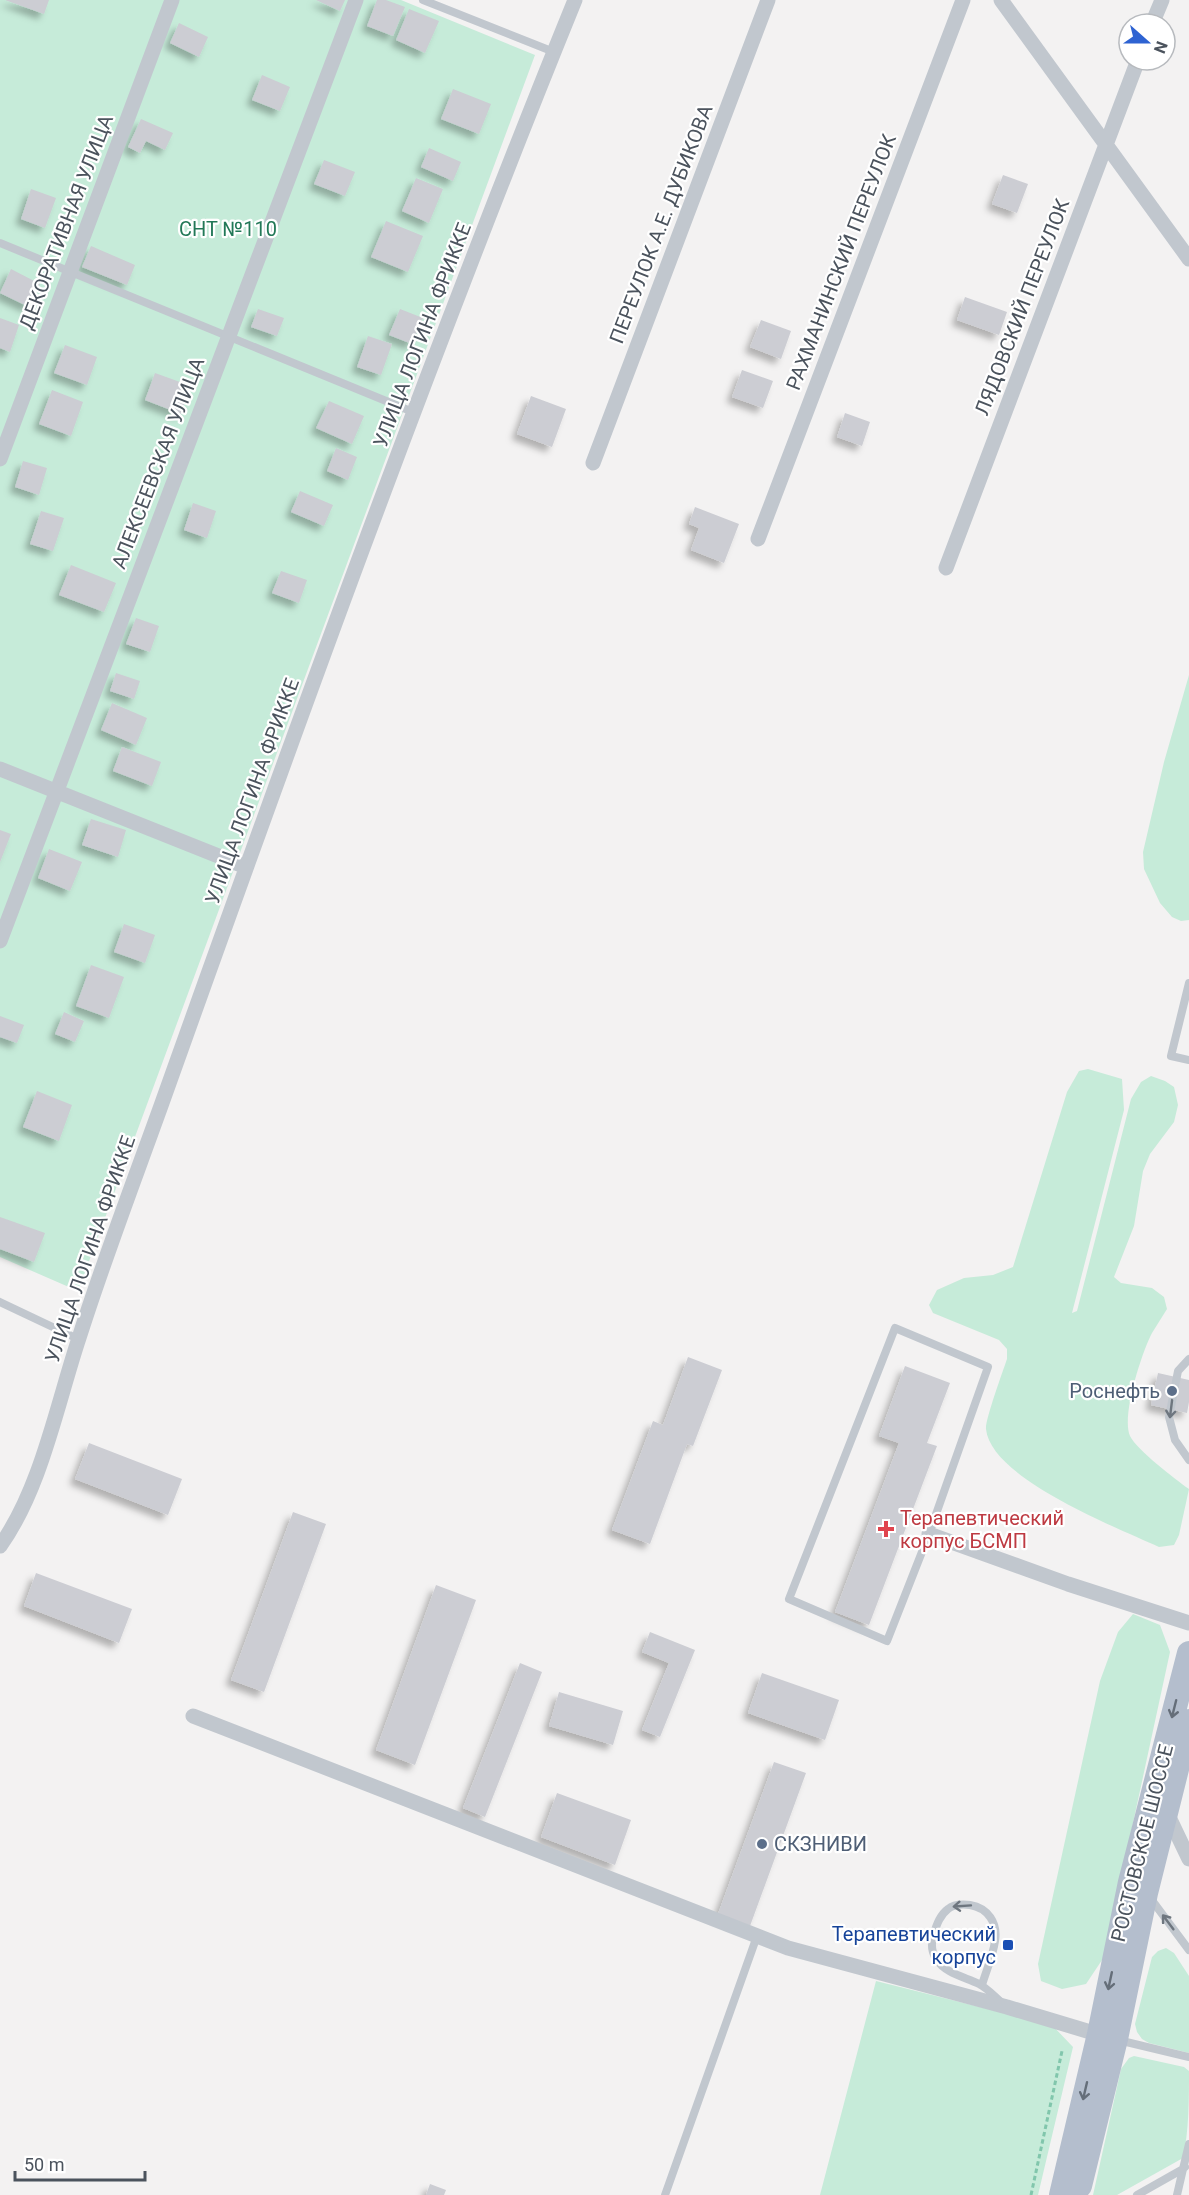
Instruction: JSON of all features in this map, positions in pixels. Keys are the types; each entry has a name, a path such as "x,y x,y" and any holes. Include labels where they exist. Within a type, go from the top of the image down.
{"main road":[{"name":"РОСТОВСКОЕ ШОССЕ","path":"1107,2037 1130,1882 1189,1653"},
{"name":"РОСТОВСКОЕ ШОССЕ","path":"1107,2037 1189,1721"},
{"path":"1061,2195 1107,2037"},
{"path":"1078,2195 1107,2037"}],"street":[{"name":"ДЕКОРАТИВНАЯ УЛИЦА","path":"0,459 172,0"},
{"name":"АЛЕКСЕЕВСКАЯ УЛИЦА","path":"0,941 356,0"},
{"name":"УЛИЦА ЛОГИНА ФРИККЕ","path":"0,1546 21,1513 48,1440 78,1339 246,867 413,412 575,0"},
{"name":"ПЕРЕУЛОК А.Е. ДУБИКОВА","path":"593,463 768,0"},
{"name":"РАХМАНИНСКИЙ ПЕРЕУЛОК","path":"758,539 963,0"},
{"path":"1001,0 1189,259"},
{"name":"ЛЯДОВСКИЙ ПЕРЕУЛОК","path":"946,568 1133,72"},
{"path":"0,769 246,867"},
{"path":"928,1534 1068,1584 1189,1623"},
{"path":"193,1716 788,1948 1107,2037"},
{"path":"1166,1811 1189,1859"}],"lane":[{"path":"423,0 554,52"},
{"path":"0,243 413,412"},
{"path":"1189,983 1171,1056 1189,1060"},
{"path":"0,1302 78,1339"},
{"path":"895,1328 988,1367 928,1534 887,1641 789,1599 895,1328"},
{"path":"1189,1359 1178,1371 1169,1417 1175,1440 1189,1460"},
{"path":"1146,1893 1189,1950"},
{"path":"982,1985 996,1941 994,1922 979,1906 961,1904 949,1908 939,1920 932,1949 942,1966 954,1974 982,1985 1006,2007"},
{"path":"665,2195 757,1936"},
{"path":"1107,2037 1189,2057"},
{"path":"1178,2195 1186,2167 1189,2144"},
{"path":"1137,2195 1186,2167"}],"path":[{"path":"1030,2195 1062,2050"}],"green space":[{"name":"СНТ №110","path":"0,0 401,0 535,55 78,1291 0,1257"},
{"path":"1189,675 1189,920 1181,921 1172,917 1160,903 1144,869 1143,852 1164,762"},
{"path":"1088,1069 1122,1079 1124,1110 1072,1313 1077,1311 1131,1099 1141,1082 1151,1076 1174,1087 1178,1105 1174,1122 1150,1154 1143,1171 1134,1226 1114,1277 1121,1283 1152,1288 1164,1297 1167,1309 1152,1333 1138,1369 1130,1400 1128,1427 1130,1436 1140,1449 1189,1489 1179,1535 1174,1545 1159,1547 1088,1514 1059,1500 1009,1466 993,1448 986,1429 991,1406 1007,1359 1007,1349 999,1340 933,1313 929,1305 937,1290 964,1278 993,1275 1013,1267 1067,1092 1079,1071"},
{"path":"1133,1614 1160,1625 1170,1652 1104,1957 1086,1984 1062,1989 1041,1981 1038,1964 1100,1681 1118,1632"},
{"path":"1166,1948 1174,1953 1189,1976 1189,2053 1149,2043 1142,2039 1135,2024 1152,1957 1158,1951"},
{"path":"876,1981 1052,2025 1073,2047 1038,2195 820,2195"},
{"path":"1134,2056 1184,2067 1189,2071 1188,2126 1183,2158 1117,2195 1093,2195 1121,2069 1129,2058"}],"building":[{"path":"5,0 49,0 44,14"},
{"path":"316,0 345,0 340,11"},
{"path":"377,0 386,0 405,7 393,36 367,26"},
{"path":"409,9 439,21 425,53 396,40"},
{"path":"179,23 208,37 199,57 170,43"},
{"path":"262,75 290,87 280,111 252,100"},
{"path":"453,89 491,104 479,134 441,119"},
{"path":"141,119 173,133 165,150 146,141 140,153 128,147"},
{"path":"429,148 461,162 453,181 421,167"},
{"path":"324,160 355,172 345,196 314,184"},
{"path":"1003,175 1028,184 1017,213 992,204"},
{"path":"416,178 443,189 429,223 402,211"},
{"path":"31,189 56,198 45,228 21,219"},
{"path":"386,221 423,236 408,272 371,257"},
{"path":"91,246 135,265 127,285 82,267"},
{"path":"11,269 40,284 29,307 0,293"},
{"path":"965,297 1007,312 999,335 957,320"},
{"path":"258,309 284,318 277,336 251,327"},
{"path":"400,309 423,318 412,344 389,335"},
{"path":"0,318 19,325 10,352 0,348"},
{"path":"761,320 791,331 781,359 750,347"},
{"path":"368,336 392,344 381,375 357,367"},
{"path":"65,345 97,357 87,385 54,373"},
{"path":"742,370 773,381 763,408 732,397"},
{"path":"155,373 191,386 181,414 145,400"},
{"path":"52,390 83,402 71,436 39,424"},
{"path":"531,396 566,409 552,447 517,434"},
{"path":"329,401 364,416 352,444 316,428"},
{"path":"845,413 870,422 862,446 837,437"},
{"path":"336,448 357,457 348,480 327,471"},
{"path":"23,461 47,468 39,495 15,487"},
{"path":"300,491 333,505 324,526 291,512"},
{"path":"193,503 216,511 207,538 184,530"},
{"path":"695,507 739,524 724,563 691,550 699,528 689,524"},
{"path":"41,511 64,518 53,551 30,544"},
{"path":"71,565 116,583 104,612 59,595"},
{"path":"281,571 307,580 299,603 272,593"},
{"path":"136,618 159,626 150,652 126,644"},
{"path":"116,673 140,681 134,699 110,691"},
{"path":"112,703 147,718 136,745 101,730"},
{"path":"122,747 161,762 152,786 113,771"},
{"path":"91,819 126,830 118,857 82,845"},
{"path":"0,830 11,834 0,862"},
{"path":"49,849 82,862 70,891 38,878"},
{"path":"124,924 155,935 145,963 114,952"},
{"path":"91,965 124,977 109,1018 76,1006"},
{"path":"64,1012 84,1021 75,1042 55,1034"},
{"path":"0,1016 24,1025 17,1043 0,1037"},
{"path":"37,1091 72,1105 59,1141 23,1127"},
{"path":"0,1217 45,1233 34,1262 0,1249"},
{"path":"688,1357 722,1370 693,1446 687,1444 650,1544 612,1530 653,1421 663,1425"},
{"name":"Терапевтический корпус БСМП","path":"905,1366 950,1383 927,1443 937,1446 869,1625 835,1612 899,1443 879,1436"},
{"name":"Роснефть","path":"1158,1373 1189,1380 1187,1413 1151,1405"},
{"path":"89,1443 182,1479 168,1515 75,1479"},
{"path":"293,1512 326,1524 264,1692 231,1680"},
{"path":"36,1573 132,1609 119,1643 24,1606"},
{"path":"436,1585 476,1600 415,1765 376,1750"},
{"path":"650,1632 695,1650 660,1737 642,1730 669,1663 642,1652"},
{"path":"520,1663 542,1672 485,1817 463,1808"},
{"path":"762,1673 839,1700 825,1740 748,1713"},
{"path":"559,1692 623,1711 613,1745 549,1726"},
{"name":"СКЗНИВИ","path":"774,1762 806,1773 750,1926 718,1914"},
{"path":"557,1793 631,1820 615,1865 541,1837"},
{"path":"430,2184 446,2190 444,2195 426,2195"}],"place":[{"name":"Роснефть","path":"1172,1391"},
{"name":"Терапевтический корпус БСМП","path":"886,1529"},
{"name":"СКЗНИВИ","path":"762,1844"},
{"name":"Терапевтический корпус","path":"1008,1945"}]}
